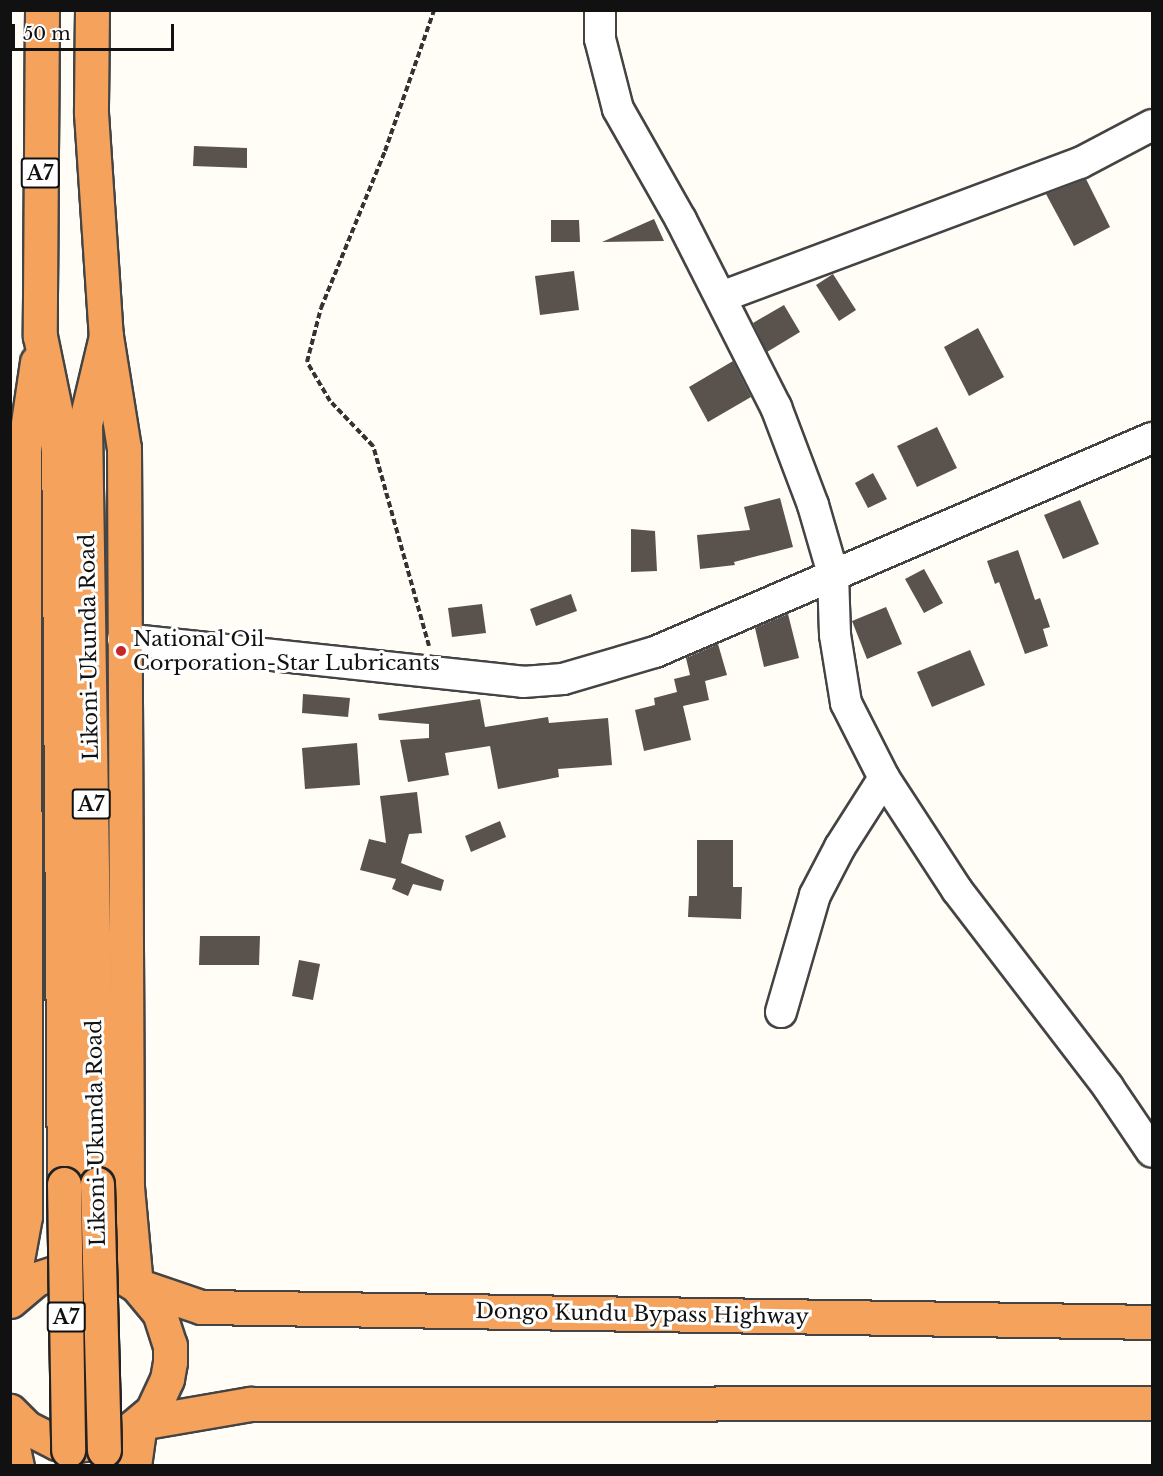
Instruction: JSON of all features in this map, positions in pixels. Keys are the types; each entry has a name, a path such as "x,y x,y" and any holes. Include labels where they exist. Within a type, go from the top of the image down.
{"highway":[{"name":"Likoni-Ukunda Road","path":"42,10 40,336 71,424 104,1466"},
{"name":"Likoni-Ukunda Road","path":"68,1466 71,424 106,336 91,113 92,10"},
{"path":"10,1299 25,1216 24,450 40,336"},
{"path":"106,336 124,448 127,1187 136,1285 159,1312 170,1353 161,1396 140,1423 134,1466"},
{"name":"Dongo Kundu Bypass Highway","path":"10,1299 36,1279 69,1268 105,1270 136,1285 201,1307 1152,1322"},
{"path":"10,1412 41,1437 75,1445 109,1441 140,1423 250,1404 1152,1403"},
{"path":"10,1434 17,1466"}],"street":[{"path":"600,10 600,39 618,109 721,297 776,407 833,574 835,634 846,704 884,778 957,890 1108,1087 1152,1152"},
{"path":"721,297 1080,163 1152,125"},
{"path":"123,639 523,682 584,675 655,652 1152,438"},
{"path":"781,1012 815,895 840,847 884,778"}],"path":[{"path":"434,10 385,151 321,308 307,362 330,401 373,446 436,673"}],"building":[{"path":"194,146 247,148 247,168 193,166"},
{"path":"1086,179 1110,227 1074,246 1046,194"},
{"path":"654,219 664,241 602,242"},
{"path":"551,220 579,220 580,242 551,242"},
{"path":"574,271 579,310 540,315 535,276"},
{"path":"833,274 856,310 839,321 816,285"},
{"path":"784,305 800,332 767,352 753,323"},
{"path":"978,328 1004,377 969,396 944,347"},
{"path":"733,361 751,397 708,422 689,387"},
{"path":"937,427 957,468 917,487 897,446"},
{"path":"873,473 887,499 868,508 855,483"},
{"path":"780,498 793,547 734,562 735,565 700,569 697,535 750,530 744,507"},
{"path":"1080,500 1099,544 1063,559 1044,515"},
{"path":"631,529 655,531 657,571 631,572"},
{"path":"1018,550 1035,600 1040,598 1050,627 1043,629 1048,646 1025,654 999,582 995,584 987,561"},
{"path":"924,569 943,603 924,613 905,579"},
{"path":"571,594 577,611 536,626 530,609"},
{"path":"482,604 486,633 452,637 448,608"},
{"path":"886,607 902,644 867,659 852,621"},
{"path":"788,614 799,658 764,667 755,628"},
{"path":"718,644 727,675 705,681 709,700 683,706 691,740 644,751 635,710 655,705 654,698 677,692 674,679 690,675 686,658"},
{"path":"970,650 985,685 932,707 917,672"},
{"path":"303,694 350,698 348,717 302,713"},
{"path":"480,699 485,727 548,717 549,723 608,718 612,765 558,769 559,777 498,789 490,746 445,753 449,775 408,782 400,740 429,738 429,724 379,720 378,714"},
{"path":"357,743 360,785 305,789 302,748"},
{"path":"417,792 422,833 409,834 401,863 444,880 441,891 413,884 408,896 392,889 396,879 360,870 369,839 386,843 380,796"},
{"path":"500,821 506,837 471,852 465,836"},
{"path":"697,840 733,840 733,887 742,887 741,919 688,917 689,896 697,896"},
{"path":"200,936 260,936 259,965 199,965"},
{"path":"299,960 320,964 313,1000 292,996"}],"place":[{"name":"National Oil Corporation-Star Lubricants","path":"121,651"}]}
